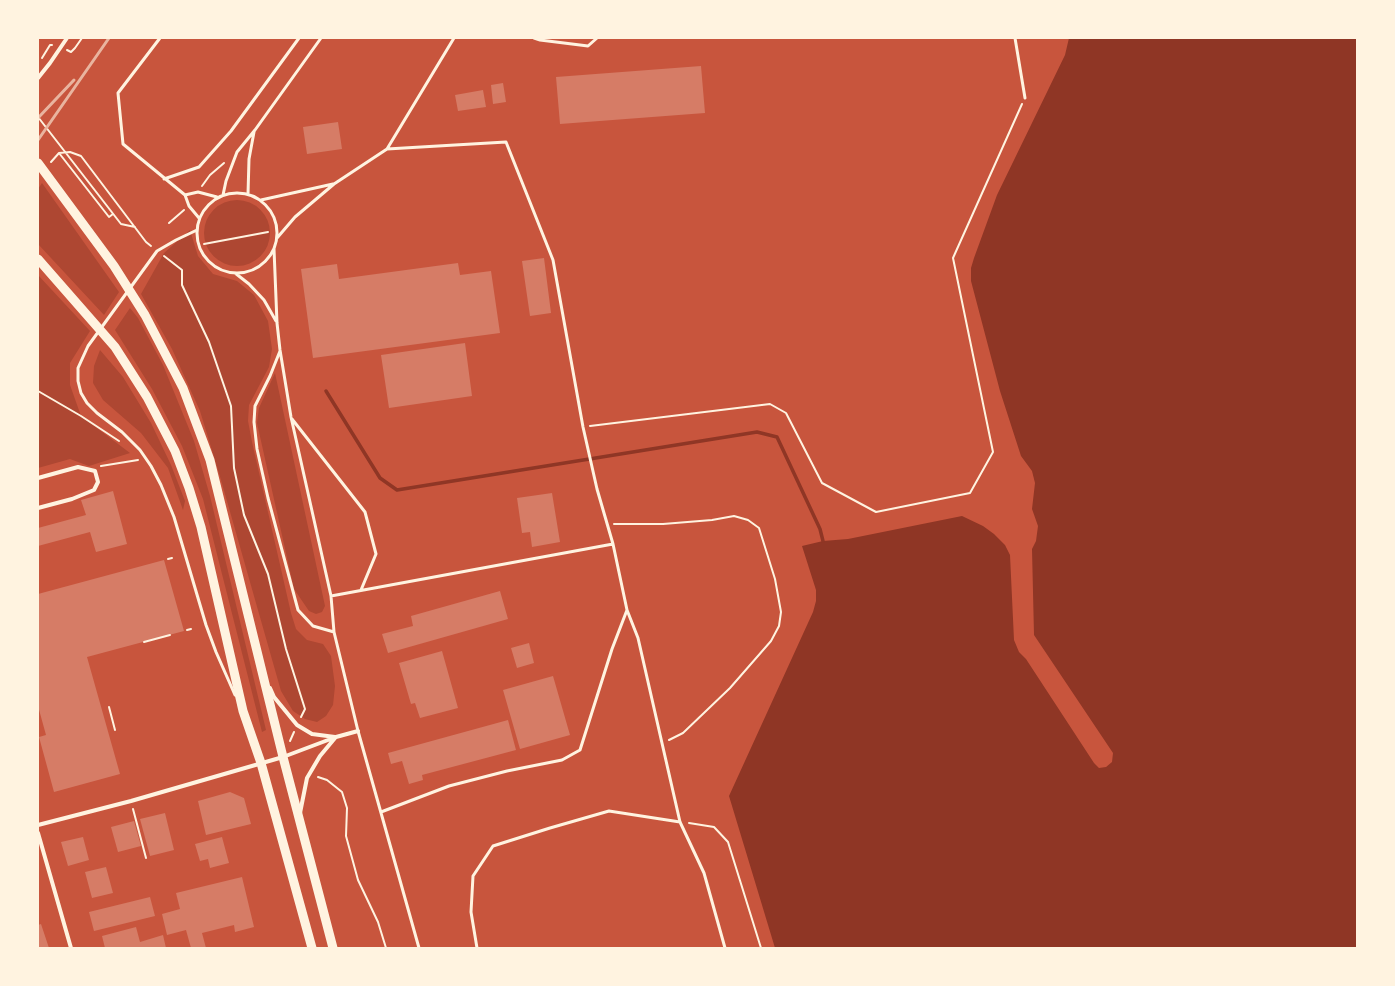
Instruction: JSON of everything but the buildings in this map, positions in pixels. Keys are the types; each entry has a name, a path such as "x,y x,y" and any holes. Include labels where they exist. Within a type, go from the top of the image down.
{"highway":[{"path":"38,162 114,266 145,315 183,388 210,460 282,757 333,948"},
{"path":"38,259 115,347 147,397 175,451 202,527 243,711 260,763 312,948"}],"street":[{"path":"38,78 67,38"},
{"path":"38,478 78,467 94,471 98,482 94,490 72,499 38,508"},
{"path":"260,668 274,697 297,725 312,734 336,738"},
{"path":"38,825 131,801 282,757 358,731"},
{"path":"299,821 304,788 309,773 320,756 336,738"},
{"path":"38,832 71,948"}],"lane":[{"path":"160,38 118,93 122,144 185,195 189,206 199,218"},
{"path":"164,179 199,167 231,131 299,38"},
{"path":"223,195 226,181 237,152 255,130 321,38"},
{"path":"277,238 295,217 334,184 387,149 454,38"},
{"path":"534,38 588,46 597,38"},
{"path":"1015,38 1025,98"},
{"path":"248,194 249,159 255,130"},
{"path":"387,149 506,142 553,260 583,427 597,489 613,544 627,610 638,638 680,822 704,873 725,948"},
{"path":"261,200 334,184"},
{"path":"185,195 198,192 217,198"},
{"path":"274,249 260,266 247,272 234,273 222,270 211,264 203,254 198,242 197,230 199,218 206,206 217,198 235,192 248,194 261,200 274,216 277,227 277,238 274,249 277,323 291,417 331,596 334,632 358,731 419,948"},
{"path":"197,230 157,251 88,346 80,362 78,375 79,387 87,403 126,436 146,459 161,485 174,517 206,625 225,673 243,711"},
{"path":"234,273 249,284 264,300 277,323"},
{"path":"280,350 270,376 255,406 254,422 257,449 268,498 298,610 313,626 334,632"},
{"path":"291,417 365,512 376,554 361,590"},
{"path":"331,596 613,544"},
{"path":"380,812 449,786 507,771 562,760 580,750 612,649 627,610"},
{"path":"477,948 471,912 473,876 492,846 610,811 680,822"}],"path":[{"path":"583,427 770,404 786,412 822,483 876,512 970,493 993,452 953,258 1025,98"},
{"path":"38,117 121,224 136,227"},
{"path":"114,214 109,217 59,153 70,152 81,156 146,242 182,270 182,286 209,342 231,406 234,468 244,515 268,574 286,649 305,709 282,757"},
{"path":"204,244 268,232"},
{"path":"38,391 120,441"},
{"path":"96,467 146,459"},
{"path":"607,524 663,524 712,520 734,516 748,520 759,528 774,579 781,612 779,626 771,641 730,688 683,733 662,743"},
{"path":"168,559 172,558"},
{"path":"187,630 191,629"},
{"path":"144,642 170,635"},
{"path":"109,707 116,730"},
{"path":"309,773 327,780 342,792 347,808 346,836 358,880 378,922 386,948"},
{"path":"131,801 146,858"},
{"path":"680,822 714,827 728,842 761,948"}],"shaded area":[{"path":"1069,38 1357,38 1357,948 775,948 729,796 813,612 816,601 816,590 802,546 823,541 848,539 962,516 983,526 1005,545 1010,555 1014,640 1019,652 1026,659 1094,763 1099,768 1106,767 1112,762 1113,753 1034,635 1032,549 1036,541 1038,526 1032,509 1035,483 1032,471 1021,456 1000,391 971,281 971,268 974,258 997,195 1065,55"},
{"path":"42,183 119,292 104,315 38,244 38,189"},
{"path":"231,200 243,200 250,202 261,209 268,220 270,233 268,246 261,257 250,264 243,266 231,266 224,264 213,257 206,246 204,239 204,227 206,220 213,209 224,202"},
{"path":"190,230 198,256 213,274 237,281 254,295 268,321 272,349 269,367 249,405 248,421 291,613 296,629 307,640 323,644 331,656 335,686 333,705 326,716 317,722 305,719 293,711 281,691 200,411 172,349 141,294 164,253"},
{"path":"38,275 90,331 70,363 70,385 81,416 130,453 89,466 70,459 38,468"},
{"path":"130,308 138,318 163,365 194,441 210,496 266,730 262,732 203,499 182,446 152,389 115,330"},
{"path":"100,350 123,377 151,423 171,465 185,501 183,510 168,468 141,433 103,400 93,383 94,366"},
{"path":"275,373 325,606 322,612 316,614 309,611 294,589 257,423 259,408"}],"waterway":[{"path":"326,391 380,478 397,490 757,432 777,437 820,529 823,541"}],"railway":[{"path":"38,140 109,38"},
{"path":"38,118 74,80"}]}
